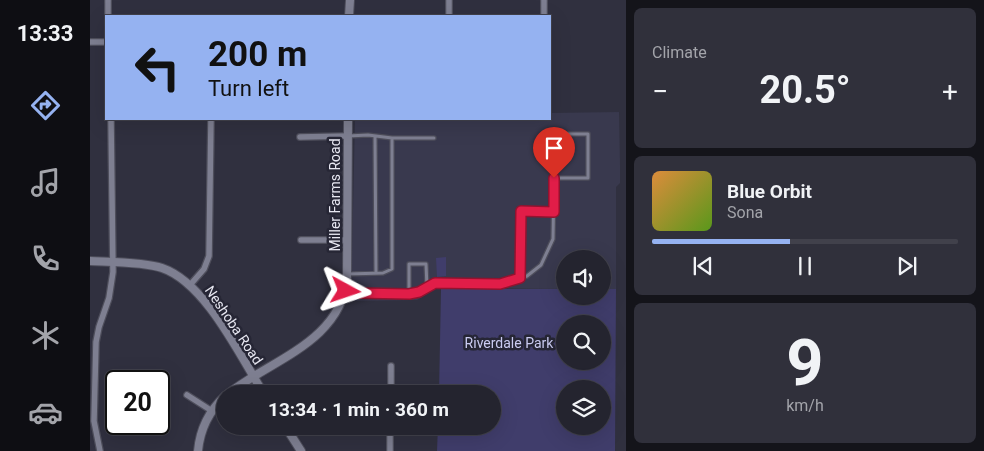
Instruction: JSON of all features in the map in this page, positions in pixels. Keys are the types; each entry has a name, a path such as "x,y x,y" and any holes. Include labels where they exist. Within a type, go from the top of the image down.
{"street":[{"path":"108,0 108,15"},
{"path":"349,15 350,0"},
{"path":"449,0 449,15"},
{"path":"544,0 544,15"},
{"path":"90,42 105,42"},
{"path":"100,451 94,421 93,358 98,331 111,288 111,120"},
{"path":"190,285 204,270 209,256 211,120"},
{"name":"Miller Farms Road","path":"240,385 321,332 332,318 346,291 348,120"},
{"path":"300,137 348,136"},
{"path":"301,240 347,240"},
{"name":"Neshoba Road","path":"90,261 159,267 171,272 190,285 213,312 258,385"},
{"path":"391,366 391,385"},
{"path":"187,395 212,411"},
{"name":"Miller Farms Road","path":"198,451 202,430 216,406"},
{"path":"291,435 302,451"},
{"path":"390,435 390,451"}],"lane":[{"path":"346,291 409,294 419,292 435,283 500,284 527,276 541,266 553,239 554,134 588,134 588,178 554,178"},
{"path":"348,136 434,138"},
{"path":"375,136 376,273"},
{"path":"347,274 388,272 392,269 392,138"},
{"path":"520,278 521,211 554,212"},
{"path":"409,294 409,264 426,264 427,287"}],"shaded area":[{"path":"619,112 620,183 616,187 616,289 611,289 611,250 556,250 556,289 437,288 417,300 351,301 355,120 551,120 551,113"}],"green space":[{"path":"446,257 446,276 437,277 436,258"},
{"name":"Riverdale Park","path":"441,289 556,289 556,305 611,305 611,289 616,289 615,451 437,451 438,435 501,435 501,385 439,385"}],"route":[{"path":"346,291 409,294 419,292 435,283 500,284 520,278 521,211 554,212 554,178"}]}
